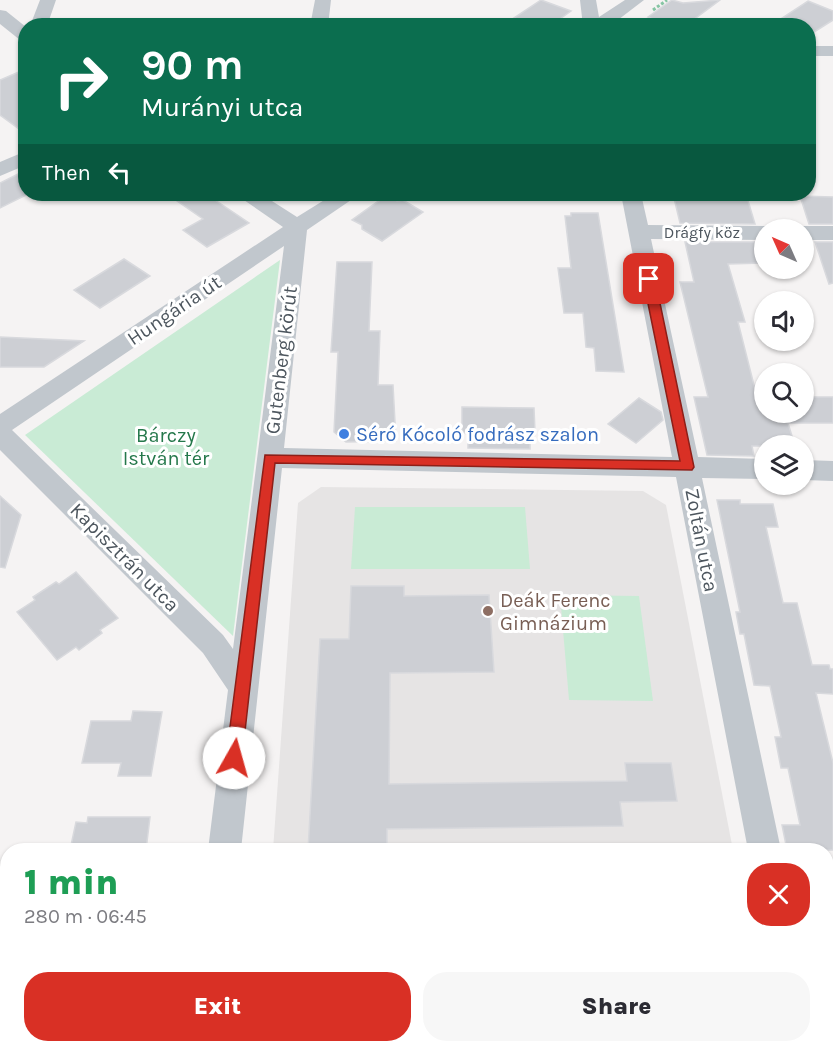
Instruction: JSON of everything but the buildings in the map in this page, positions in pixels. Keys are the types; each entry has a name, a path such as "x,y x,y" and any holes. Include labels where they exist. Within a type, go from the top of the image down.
{"street":[{"path":"41,18 48,0"},
{"path":"321,18 323,0"},
{"path":"588,0 591,18"},
{"path":"610,18 636,0"},
{"path":"0,15 18,30"},
{"path":"0,41 18,41"},
{"path":"816,51 833,51"},
{"path":"0,170 18,162"},
{"path":"258,201 297,227"},
{"name":"Hungária út","path":"0,426 336,201"},
{"name":"Zoltán utca","path":"632,201 764,843"},
{"name":"Gutenberg körút","path":"225,843 297,227"},
{"name":"Drágfy köz","path":"639,232 754,233"},
{"path":"814,233 833,233"},
{"name":"Kapisztrán utca","path":"0,434 213,644 243,688"},
{"path":"270,458 754,469"},
{"path":"814,470 833,471"}],"shaded area":[{"name":"Deák Ferenc Gimnázium","path":"321,487 643,491 666,505 732,843 274,843 298,503"}],"green space":[{"name":"Bárczy István tér","path":"280,260 233,636 25,435"},
{"path":"355,507 525,507 530,569 351,569"},
{"path":"560,595 639,596 653,701 569,700"}],"place":[{"name":"Séró Kócoló fodrász szalon","path":"344,434"},
{"name":"Deák Ferenc Gimnázium","path":"488,611"}],"route":[{"path":"234,758 270,458 687,467 649,279"}]}
